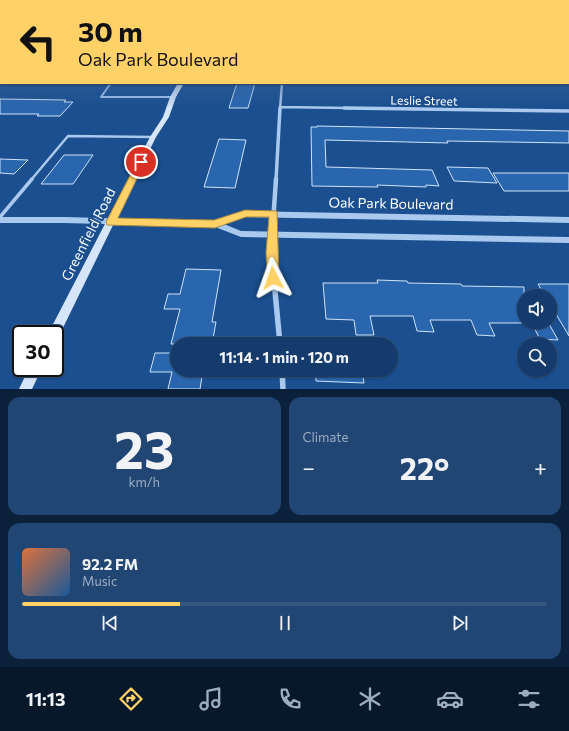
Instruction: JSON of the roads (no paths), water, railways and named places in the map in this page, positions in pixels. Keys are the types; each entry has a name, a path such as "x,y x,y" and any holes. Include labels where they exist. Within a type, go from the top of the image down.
{"main road":[{"name":"Greenfield Road","path":"59,325 153,137 166,117 173,97 180,84"},
{"path":"25,389 31,377"}],"street":[{"path":"279,337 271,252 282,84"},
{"name":"Leslie Street","path":"280,107 569,112"},
{"name":"Oak Park Boulevard","path":"0,218 215,224 245,214 569,220"},
{"name":"Oak Park Boulevard","path":"215,224 241,234 569,240"},
{"path":"282,377 283,389"}],"lane":[{"path":"110,84 100,97 173,97"},
{"path":"0,218 68,136 153,137"}]}
